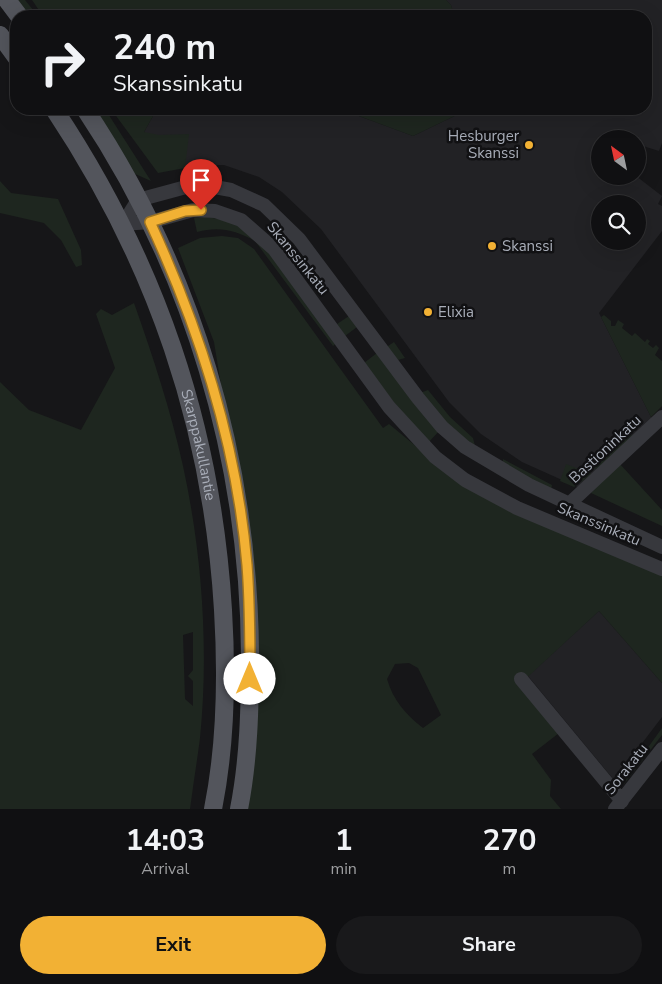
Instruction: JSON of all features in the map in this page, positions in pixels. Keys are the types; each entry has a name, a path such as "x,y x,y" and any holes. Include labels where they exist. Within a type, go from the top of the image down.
{"main road":[{"path":"0,35 10,49"},
{"name":"Skarppakullantie","path":"58,115 97,176 123,224 176,352 195,420 213,508 220,564 225,680 221,753 213,809"},
{"name":"Skarppakullantie","path":"88,115 150,222 170,266 206,365 220,412 239,503 247,565 250,679 246,760 239,809"}],"street":[{"name":"Skanssinkatu","path":"138,200 186,187 209,186 240,193 264,206 299,239 371,338 442,426 482,459 569,504 662,547"},
{"path":"123,224 138,200"},
{"name":"Skanssinkatu","path":"123,224 150,222 185,211 201,210 233,216 250,226 274,249 389,407 435,457 465,480 517,508 662,568"},
{"name":"Bastioninkatu","path":"569,504 662,417"},
{"path":"521,679 619,805"},
{"name":"Sorakatu","path":"619,805 662,749"}],"shaded area":[{"path":"15,0 25,0 33,10 22,10"},
{"path":"32,0 446,0 451,5 452,10 39,10"},
{"name":"Skanssi","path":"446,0 662,0 662,143 659,151 646,147 646,130 591,130 591,185 646,184 662,196 658,204 662,206 662,231 599,313 657,429 591,493 522,462 481,434 449,402 321,229 282,192 259,177 224,165 180,165 144,132 154,115 356,115 413,136 457,115 652,115 652,10 452,10 451,5"},
{"path":"98,115 109,115 151,181 133,173"},
{"path":"115,115 154,115 144,132 159,135 189,134 185,168 158,173"},
{"path":"356,115 457,115 413,136"},
{"path":"0,181 11,193 58,199 81,250 82,265 76,267 61,240 44,223 0,213"},
{"path":"205,217 234,223 259,238 338,342 333,346 255,241 227,230 213,229 197,232 194,218"},
{"path":"222,236 238,238 254,249 383,428 389,424 446,471 662,573 662,683 599,611 519,685 559,733 532,754 551,780 550,796 561,809 245,809 258,682 256,588 244,490 221,385 214,342 178,248 200,238","holes":["409,663 418,668 441,715 423,728 401,706 393,694 387,679 395,664"]},
{"path":"134,303 173,425 190,499 202,601 204,670 200,738 190,809 0,809 0,382 29,410 81,430 115,368 96,314 101,309 112,315","holes":["193,632 193,670 188,676 193,681 193,706 185,699 183,635"]},
{"path":"604,315 611,321 611,326 615,326 618,320 624,324 622,328 632,336 635,333 645,342 647,339 650,341 648,344 653,348 656,345 659,348 655,355 662,361 662,406 651,417 601,317"},
{"path":"349,316 357,327 345,336 337,324"},
{"path":"394,342 405,358 398,360 385,348"},
{"path":"377,353 440,430 428,443 398,408 364,363"},
{"path":"428,390 450,417 473,438 475,446 448,426 420,393"},
{"path":"634,434 600,467 592,470 600,448 603,447 604,449"},
{"path":"503,459 552,485 551,491 503,467"},
{"path":"619,463 662,510 662,526 591,493"},
{"path":"566,464 592,474 574,487 560,481"},
{"path":"599,611 662,683 662,717 614,780 528,676"},
{"path":"662,728 662,735 624,784 623,782"}],"place":[{"name":"Hesburger Skanssi","path":"529,145"},
{"name":"Skanssi","path":"492,246"},
{"name":"Elixia","path":"428,312"}],"route":[{"path":"201,210 185,211 150,222 198,338 220,412 229,451 239,503 247,565 250,679"}]}
